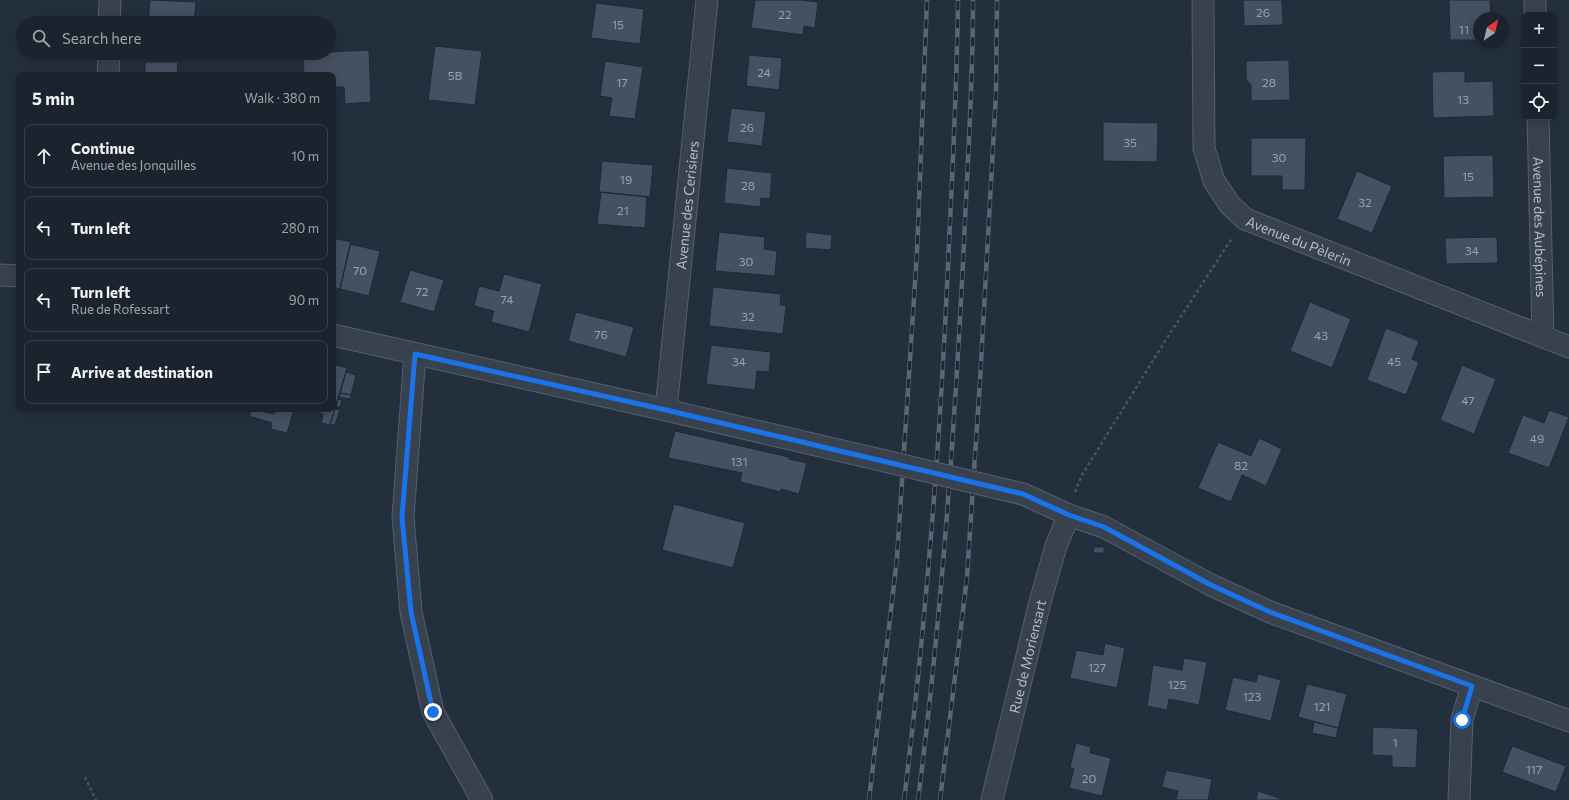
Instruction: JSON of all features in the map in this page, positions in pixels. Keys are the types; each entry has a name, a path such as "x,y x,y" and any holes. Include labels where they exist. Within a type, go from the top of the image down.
{"street":[{"path":"109,16 110,0"},
{"name":"Avenue des Cerisiers","path":"666,410 707,0"},
{"name":"Avenue du Pèlerin","path":"1203,0 1204,148 1214,181 1230,205 1244,219 1569,348"},
{"path":"1535,0 1535,12"},
{"path":"108,72 109,60"},
{"name":"Avenue des Aubépines","path":"1538,120 1543,337"},
{"path":"0,275 16,276"},
{"path":"336,336 666,410 1023,494 1069,515 1104,527 1211,585 1270,612 1569,721"},
{"path":"415,354 402,517 411,612 433,712 482,800"},
{"name":"Rue de Moriensart","path":"992,800 1040,602 1056,546 1069,515"},
{"path":"1459,800 1462,720 1472,686"}],"path":[{"path":"1075,492 1082,474 1244,219"},
{"path":"85,777 96,800"}],"building":[{"path":"150,0 196,2 195,16 149,16"},
{"path":"755,0 801,0 818,2 815,28 804,26 803,35 751,28"},
{"path":"1159,0 1159,1 1128,1"},
{"path":"1243,0 1282,0 1283,25 1244,26"},
{"path":"1449,0 1490,0 1491,12 1473,12 1473,40 1450,40"},
{"path":"596,3 644,9 640,44 591,38"},
{"path":"435,46 482,51 475,105 428,100"},
{"path":"369,50 371,102 345,104 344,87 336,87 336,72 304,72 303,60 336,60 336,52"},
{"path":"749,55 782,58 779,90 746,86"},
{"path":"1289,60 1290,100 1251,101 1251,85 1246,79 1246,61"},
{"path":"605,61 643,67 635,119 609,116 612,98 600,96"},
{"path":"145,62 178,62 177,72 145,72"},
{"path":"1465,71 1465,82 1493,81 1494,116 1433,118 1432,72"},
{"path":"731,108 766,112 762,146 727,142"},
{"path":"1103,122 1158,123 1157,162 1103,161"},
{"path":"1251,138 1306,138 1305,190 1282,190 1282,176 1251,176"},
{"path":"1493,155 1494,197 1444,198 1443,156"},
{"path":"602,161 653,165 650,197 599,192"},
{"path":"727,168 772,173 770,199 761,198 760,207 724,203"},
{"path":"1357,171 1392,186 1372,233 1337,219"},
{"path":"601,192 647,197 645,228 597,224"},
{"path":"719,232 765,237 764,249 777,251 775,276 715,271"},
{"path":"806,232 832,235 831,250 805,248"},
{"path":"1497,237 1498,263 1446,264 1445,238"},
{"path":"336,239 351,242 340,289 336,288"},
{"path":"350,244 380,251 369,296 340,289"},
{"path":"410,270 444,280 434,312 400,302"},
{"path":"504,274 542,284 529,332 491,322 494,311 474,306 479,286 499,291"},
{"path":"713,287 781,294 780,305 786,305 783,334 709,326"},
{"path":"1310,302 1351,319 1332,368 1290,351"},
{"path":"576,312 634,327 626,357 568,341"},
{"path":"1386,328 1419,341 1412,359 1419,362 1406,395 1367,380"},
{"path":"711,345 771,352 769,372 757,371 755,390 706,384"},
{"path":"336,365 347,368 336,402"},
{"path":"1462,365 1496,379 1474,434 1440,420"},
{"path":"346,372 356,375 351,395 340,393"},
{"path":"340,393 351,395 350,399 339,397"},
{"path":"338,399 342,400 340,407 336,406"},
{"path":"336,409 340,410 335,425 330,424"},
{"path":"1549,410 1569,417 1549,468 1508,453 1523,415 1544,423"},
{"path":"251,412 265,412 274,414 275,412 293,412 287,433 271,429 272,423 249,416"},
{"path":"314,412 334,412 330,425 321,423 323,414"},
{"path":"675,431 789,457 789,459 807,463 799,494 781,489 781,492 740,482 742,473 668,458"},
{"path":"1259,438 1282,449 1266,486 1242,475 1231,502 1198,488 1218,442 1251,456"},
{"path":"674,504 745,523 733,568 662,550"},
{"path":"1094,547 1104,547 1104,553 1093,553"},
{"path":"1105,643 1125,648 1117,688 1070,678 1076,650 1103,655"},
{"path":"1184,658 1207,662 1199,705 1169,699 1167,710 1147,706 1153,665 1182,670"},
{"path":"1258,674 1281,680 1271,721 1225,710 1233,677 1256,682"},
{"path":"1307,684 1347,694 1338,728 1298,717"},
{"path":"1314,722 1338,728 1336,738 1312,733"},
{"path":"1373,727 1418,729 1416,768 1392,767 1392,756 1372,755"},
{"path":"1076,743 1091,747 1090,753 1111,758 1102,796 1069,788 1074,769 1070,767"},
{"path":"1512,746 1566,766 1556,792 1502,772"},
{"path":"1166,770 1212,779 1208,800 1176,800 1178,791 1162,787"},
{"path":"1258,791 1285,800 1256,800"}],"railway":[{"path":"869,800 897,558 917,252 927,0"},
{"path":"904,800 919,667 941,400 953,166 958,0"},
{"path":"918,800 940,599 951,464 970,131 973,0"},
{"path":"940,800 967,577 980,381 996,93 997,0"}],"route":[{"path":"433,712 411,612 402,517 415,354 666,410 1023,494 1069,515 1104,527 1211,585 1270,612 1472,686 1462,720"}]}
